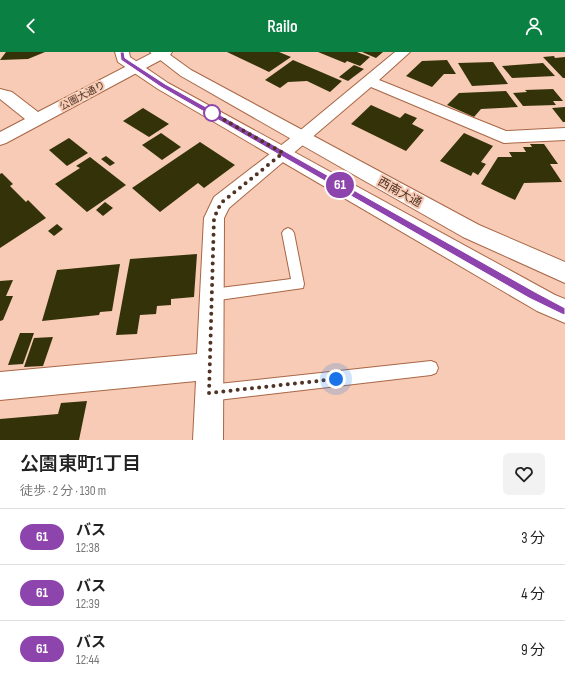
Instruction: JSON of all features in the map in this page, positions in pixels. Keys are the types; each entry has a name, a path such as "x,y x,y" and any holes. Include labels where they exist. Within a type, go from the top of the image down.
{"street":[{"path":"208,440 214,218 221,203 303,138 403,52"},
{"name":"公園大通り","path":"0,138 31,115 130,58 161,53"},
{"name":"西南大通","path":"161,53 186,73 471,231 565,273"},
{"name":"西南大通","path":"130,58 163,86 539,299 565,311"},
{"path":"369,81 504,138 565,134"},
{"path":"0,94 6,95 31,115"},
{"name":"公園大通り","path":"0,123 31,115"},
{"path":"0,386 210,366"}],"lane":[{"path":"212,295 298,284 288,233"},
{"path":"209,393 431,368"}],"building":[{"path":"6,52 45,52 28,59 0,60"},
{"path":"227,52 279,52 291,57 269,72"},
{"path":"318,52 357,52 370,57 360,66 347,61 345,63"},
{"path":"362,52 383,52 376,58"},
{"path":"554,56 555,58 565,57 565,78 563,78 543,57"},
{"path":"293,60 342,81 330,92 307,81 288,82 280,88 265,80"},
{"path":"447,60 456,74 444,74 432,87 406,76 422,61"},
{"path":"493,62 508,84 472,86 458,63"},
{"path":"543,63 555,76 512,78 502,66"},
{"path":"354,65 364,69 348,81 339,77"},
{"path":"553,89 563,101 553,101 556,105 523,106 513,93 527,92 525,90"},
{"path":"506,91 518,107 481,109 474,117 447,105 459,93"},
{"path":"371,105 400,118 405,113 417,118 412,124 424,130 406,151 351,124"},
{"path":"565,107 565,122 563,122 552,108"},
{"path":"143,108 169,124 149,137 123,121"},
{"path":"161,133 181,147 162,160 142,145"},
{"path":"464,133 493,146 481,162 486,164 478,175 473,172 471,176 440,161"},
{"path":"69,138 88,153 67,166 49,150"},
{"path":"200,142 235,165 204,188 198,183 160,212 132,188"},
{"path":"530,144 544,144 558,164 550,164 562,182 524,183 515,200 481,184 498,157 512,157 509,152 526,152 523,147 532,147"},
{"path":"106,156 115,163 110,166 101,159"},
{"path":"90,157 126,185 87,212 55,184 80,168 76,166"},
{"path":"2,173 13,184 10,186 26,202 28,200 46,218 0,248 0,174"},
{"path":"105,202 113,208 103,216 96,210"},
{"path":"57,224 63,229 54,236 48,231"},
{"path":"197,254 194,297 171,299 171,305 157,306 156,314 140,315 137,334 116,335 130,259"},
{"path":"120,264 112,311 100,312 99,315 42,321 57,270"},
{"path":"13,280 6,296 13,296 3,320 0,321 0,281"},
{"path":"20,333 34,333 23,364 8,365"},
{"path":"53,337 43,366 24,367 34,338"},
{"path":"87,401 79,440 0,440 0,419 58,414 61,403"}],"bus line":[{"name":"61","path":"122,52 123,59 163,86 532,295 565,311"}],"route":[{"path":"212,113 283,153 221,203 214,218 209,393 336,379"}]}
